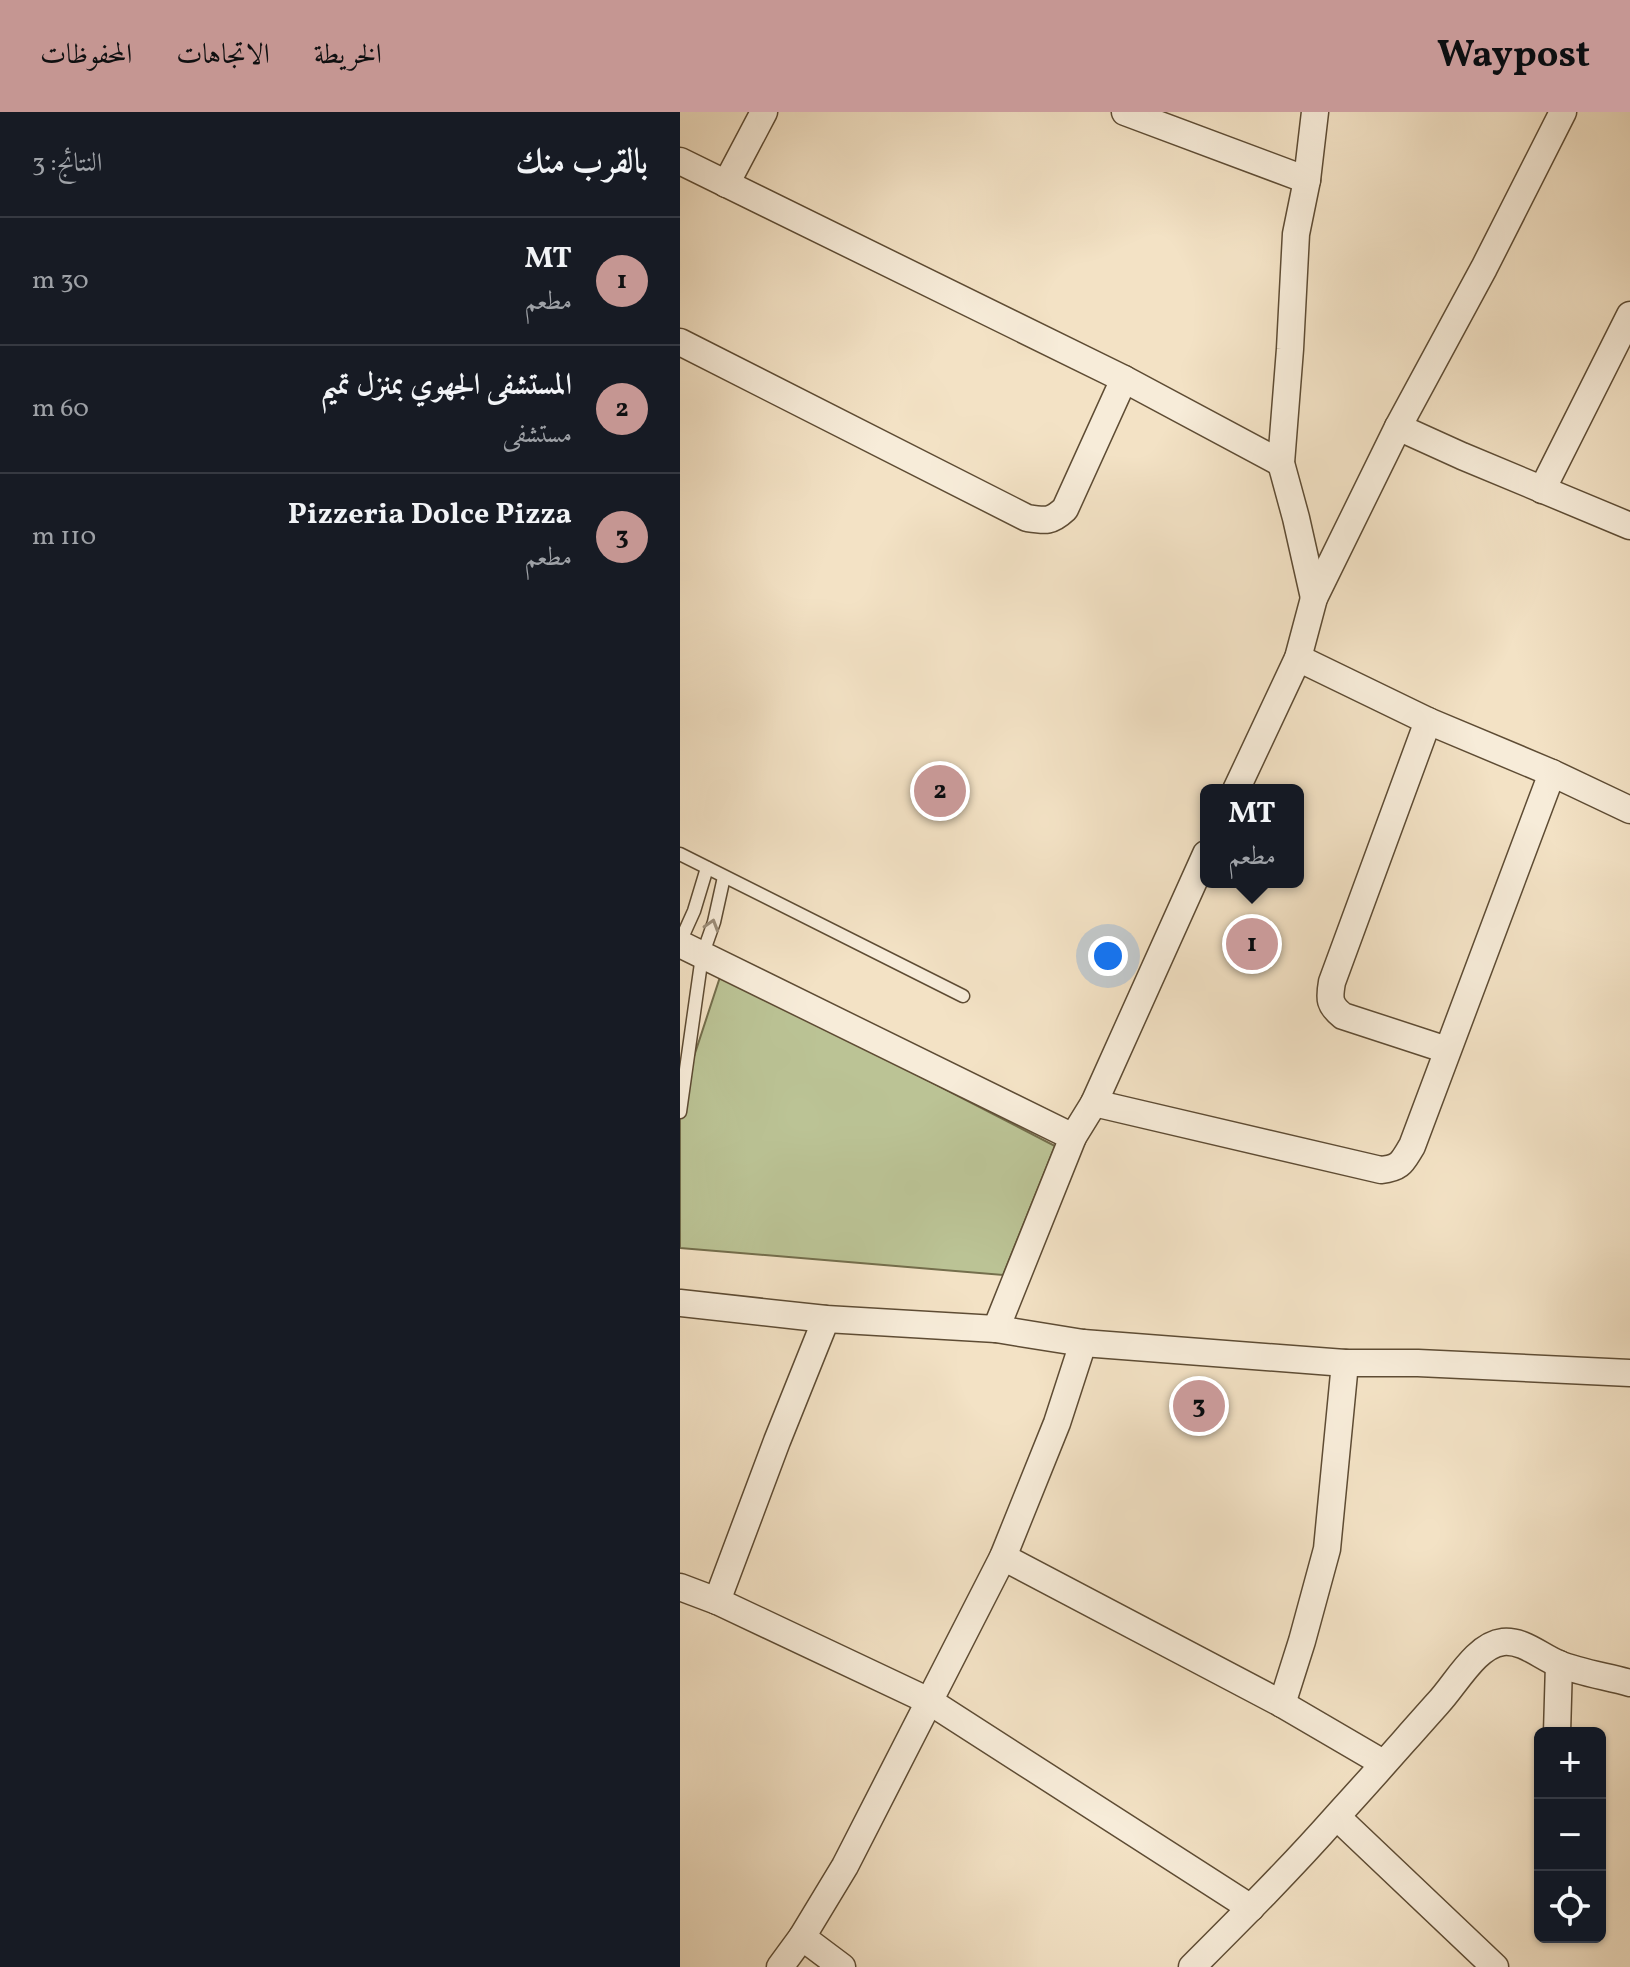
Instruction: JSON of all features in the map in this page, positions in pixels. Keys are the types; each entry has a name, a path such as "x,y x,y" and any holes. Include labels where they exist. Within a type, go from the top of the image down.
{"street":[{"path":"726,184 764,112"},
{"path":"1125,112 1307,180"},
{"path":"1314,598 1281,463 1296,234 1307,180 1315,112"},
{"path":"1239,784 1298,658 1314,598 1398,427 1484,268 1563,112"},
{"path":"680,161 1124,379 1281,463"},
{"path":"1542,490 1630,315"},
{"path":"680,342 1027,518 1046,521 1057,517 1065,509 1124,379"},
{"path":"1398,427 1630,526"},
{"path":"1298,658 1428,721 1552,773 1630,810"},
{"path":"1428,721 1329,996 1333,1009 1343,1016 1447,1050"},
{"path":"1094,1103 1381,1170 1394,1168 1412,1146 1552,773"},
{"path":"996,1329 1073,1137 1094,1103 1200,867"},
{"path":"687,947 1073,1137"},
{"path":"680,1303 826,1319 996,1329 1083,1343 1345,1363 1418,1363 1630,1373"},
{"path":"717,1601 826,1319"},
{"path":"780,1967 845,1866 1003,1557 1057,1423 1083,1343"},
{"path":"1282,1704 1327,1549 1345,1363"},
{"path":"1003,1557 1282,1704 1383,1763"},
{"path":"680,1587 717,1601 929,1701 1251,1908"},
{"path":"1192,1967 1337,1817 1486,1647 1505,1641 1541,1653 1559,1664 1630,1683"},
{"path":"1557,1727 1559,1664"},
{"path":"1337,1817 1495,1967"},
{"path":"802,1937 842,1967"}],"lane":[{"path":"680,854 963,996"},
{"path":"680,1112 687,947 707,868"},
{"path":"687,947 714,922 724,877"}],"green space":[{"path":"721,974 1055,1146 1003,1275 680,1248 680,1099"}],"place":[{"name":"المستشفى الجهوي بمنزل تميم","path":"940,791"},
{"name":"MT","path":"1252,944"},
{"name":"Pizzeria Dolce Pizza","path":"1199,1406"}]}
